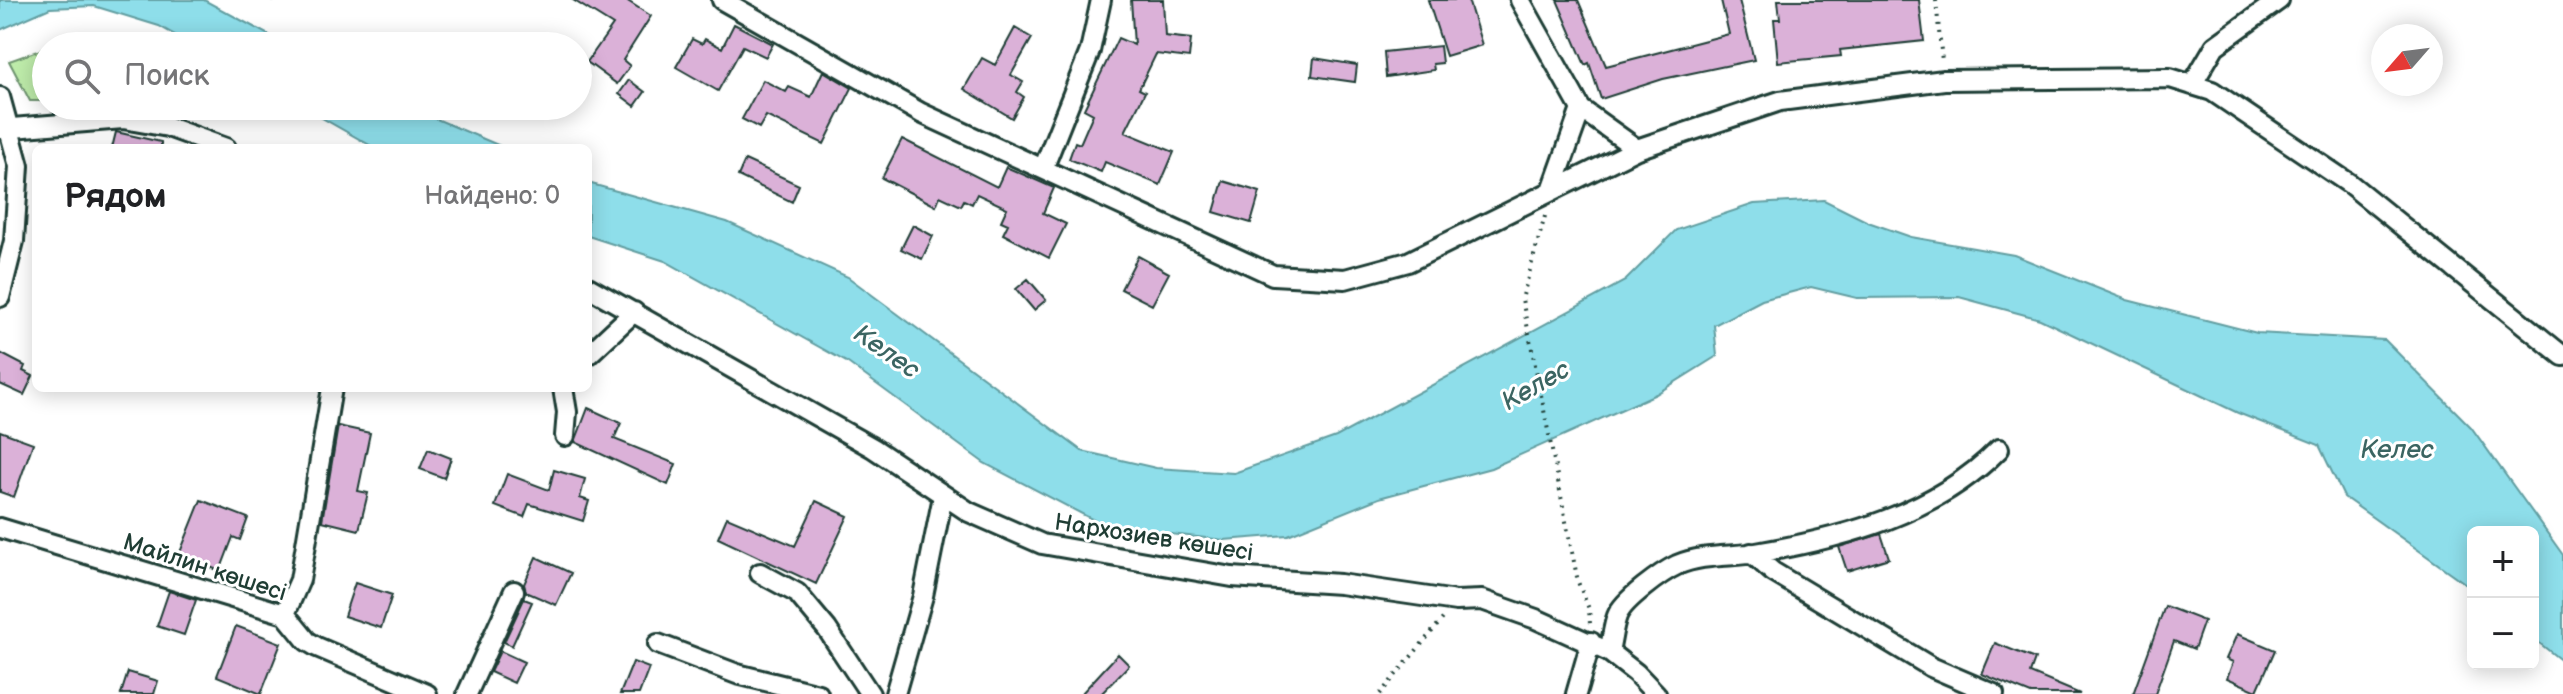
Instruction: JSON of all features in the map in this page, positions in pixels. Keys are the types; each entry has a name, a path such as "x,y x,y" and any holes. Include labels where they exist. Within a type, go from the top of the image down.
{"street":[{"path":"722,0 921,113 1273,275 1345,279 1408,262 1637,149 1780,101 1944,80 2170,78 2212,91 2350,184 2563,356"},
{"path":"1043,169 1090,51 1101,0"},
{"path":"1520,0 1581,109 1637,149"},
{"path":"2192,85 2215,46 2279,0"},
{"path":"0,97 5,129 19,166 14,241 0,297"},
{"path":"1552,190 1581,109"},
{"path":"5,129 111,120"},
{"path":"129,120 168,127 215,144"},
{"name":"Нархозиев көшесі","path":"592,289 873,448 969,512 1042,544 1232,577 1340,584 1456,601 1482,600 1591,642 1636,673 1656,694"},
{"path":"592,351 634,312"},
{"path":"285,614 300,580 331,392"},
{"path":"564,392 567,412 565,436"},
{"path":"1609,652 1618,613 1648,584 1678,564 1730,553 1751,553 1812,542 1894,518 1943,496 1974,475 1999,449"},
{"path":"895,694 923,596 943,496"},
{"name":"Майлин көшесі","path":"0,528 285,614 307,641 317,647 427,694"},
{"path":"1751,553 1773,572 1931,667 1994,694"},
{"path":"760,573 797,593 827,629 870,694"},
{"path":"467,694 514,591"},
{"path":"1576,694 1591,642"},
{"path":"658,644 737,674 818,694"}],"path":[{"path":"1936,0 1944,80"},
{"path":"1552,190 1522,299 1578,582 1589,609 1591,642"},
{"path":"1380,694 1456,601"}],"green space":[{"path":"32,53 32,101 30,101 9,61"}],"water":[{"path":"0,0 204,0 263,32 170,32 94,6 50,8 0,30"},
{"path":"326,120 439,120 496,144 368,144"},
{"name":"Келес","path":"592,184 727,222 848,277 1082,451 1156,468 1234,473 1336,437 1625,281 1676,230 1754,204 1824,200 1868,222 1911,237 2014,255 2127,300 2257,333 2385,340 2471,427 2563,555 2563,662 2539,643 2539,526 2467,526 2467,585 2344,497 2319,445 2238,413 2040,319 1959,297 1857,298 1811,287 1762,300 1714,325 1717,356 1656,394 1491,468 1379,498 1288,535 1224,540 1107,527 984,463 848,363 665,261 592,237"}],"building":[{"path":"573,0 626,0 651,16 623,60 630,66 617,84 592,66 592,55 613,25"},
{"path":"1131,0 1163,0 1165,36 1191,39 1189,58 1156,54 1139,89 1145,92 1125,132 1174,152 1160,185 1105,162 1101,172 1069,159 1075,142 1080,144 1093,114 1084,109 1118,38 1134,45"},
{"path":"1428,0 1468,0 1482,45 1446,56"},
{"path":"1557,0 1578,0 1606,66 1729,34 1721,0 1739,0 1754,60 1663,79 1601,99 1589,63 1585,65"},
{"path":"1778,0 1919,0 1924,41 1840,50 1841,56 1778,62 1774,19 1780,19"},
{"path":"734,24 773,44 766,57 743,46 718,91 676,67 692,39 702,44 705,39 722,48"},
{"path":"1015,28 1032,38 1011,75 1023,82 1017,92 1024,97 1012,118 964,89 982,58 995,65"},
{"path":"1440,46 1442,63 1433,64 1434,70 1386,77 1384,52"},
{"path":"1314,58 1357,65 1355,82 1312,76"},
{"path":"823,71 852,88 824,144 766,116 759,128 742,119 763,80 786,92 789,87 811,97"},
{"path":"629,80 645,92 635,106 619,94"},
{"path":"116,132 161,142 161,144 113,144"},
{"path":"902,139 997,187 1006,167 1054,188 1043,213 1066,224 1049,258 1003,234 1008,224 1001,221 1007,208 977,194 972,204 964,200 961,206 940,196 936,206 882,178"},
{"path":"745,160 799,185 792,202 738,176"},
{"path":"1223,181 1260,192 1251,223 1214,212"},
{"path":"913,225 933,236 922,259 901,249"},
{"path":"1138,256 1169,273 1152,305 1121,289"},
{"path":"1028,279 1046,300 1034,310 1016,289"},
{"path":"0,353 25,366 23,371 32,376 24,395 0,384"},
{"path":"588,408 621,423 614,439 676,464 668,485 575,442"},
{"path":"338,426 370,433 358,491 368,493 359,530 322,521"},
{"path":"0,431 33,443 14,497 0,492"},
{"path":"428,449 451,458 444,478 420,469"},
{"path":"554,470 585,479 580,498 589,501 583,521 529,504 524,517 495,506 507,474 549,490"},
{"path":"201,500 248,518 240,540 233,537 220,571 179,555"},
{"path":"816,501 848,516 816,584 718,538 727,517 795,546"},
{"path":"1881,534 1889,558 1847,571 1839,547"},
{"path":"536,557 571,573 556,605 526,592 524,584"},
{"path":"355,583 392,595 381,628 344,616"},
{"path":"169,591 196,600 184,635 157,626"},
{"path":"524,599 532,602 512,646 504,642"},
{"path":"2165,606 2204,621 2194,649 2174,641 2155,694 2133,694"},
{"path":"236,626 281,643 261,694 217,676"},
{"path":"2237,634 2275,650 2257,691 2227,678 2233,662 2226,659"},
{"path":"1995,643 2035,659 2030,673 2080,694 2031,694 1982,674"},
{"path":"500,651 524,662 514,683 490,672"},
{"path":"1118,654 1129,665 1101,694 1081,694"},
{"path":"633,662 649,668 639,694 620,694"},
{"path":"128,672 158,681 154,694 121,694"}]}
